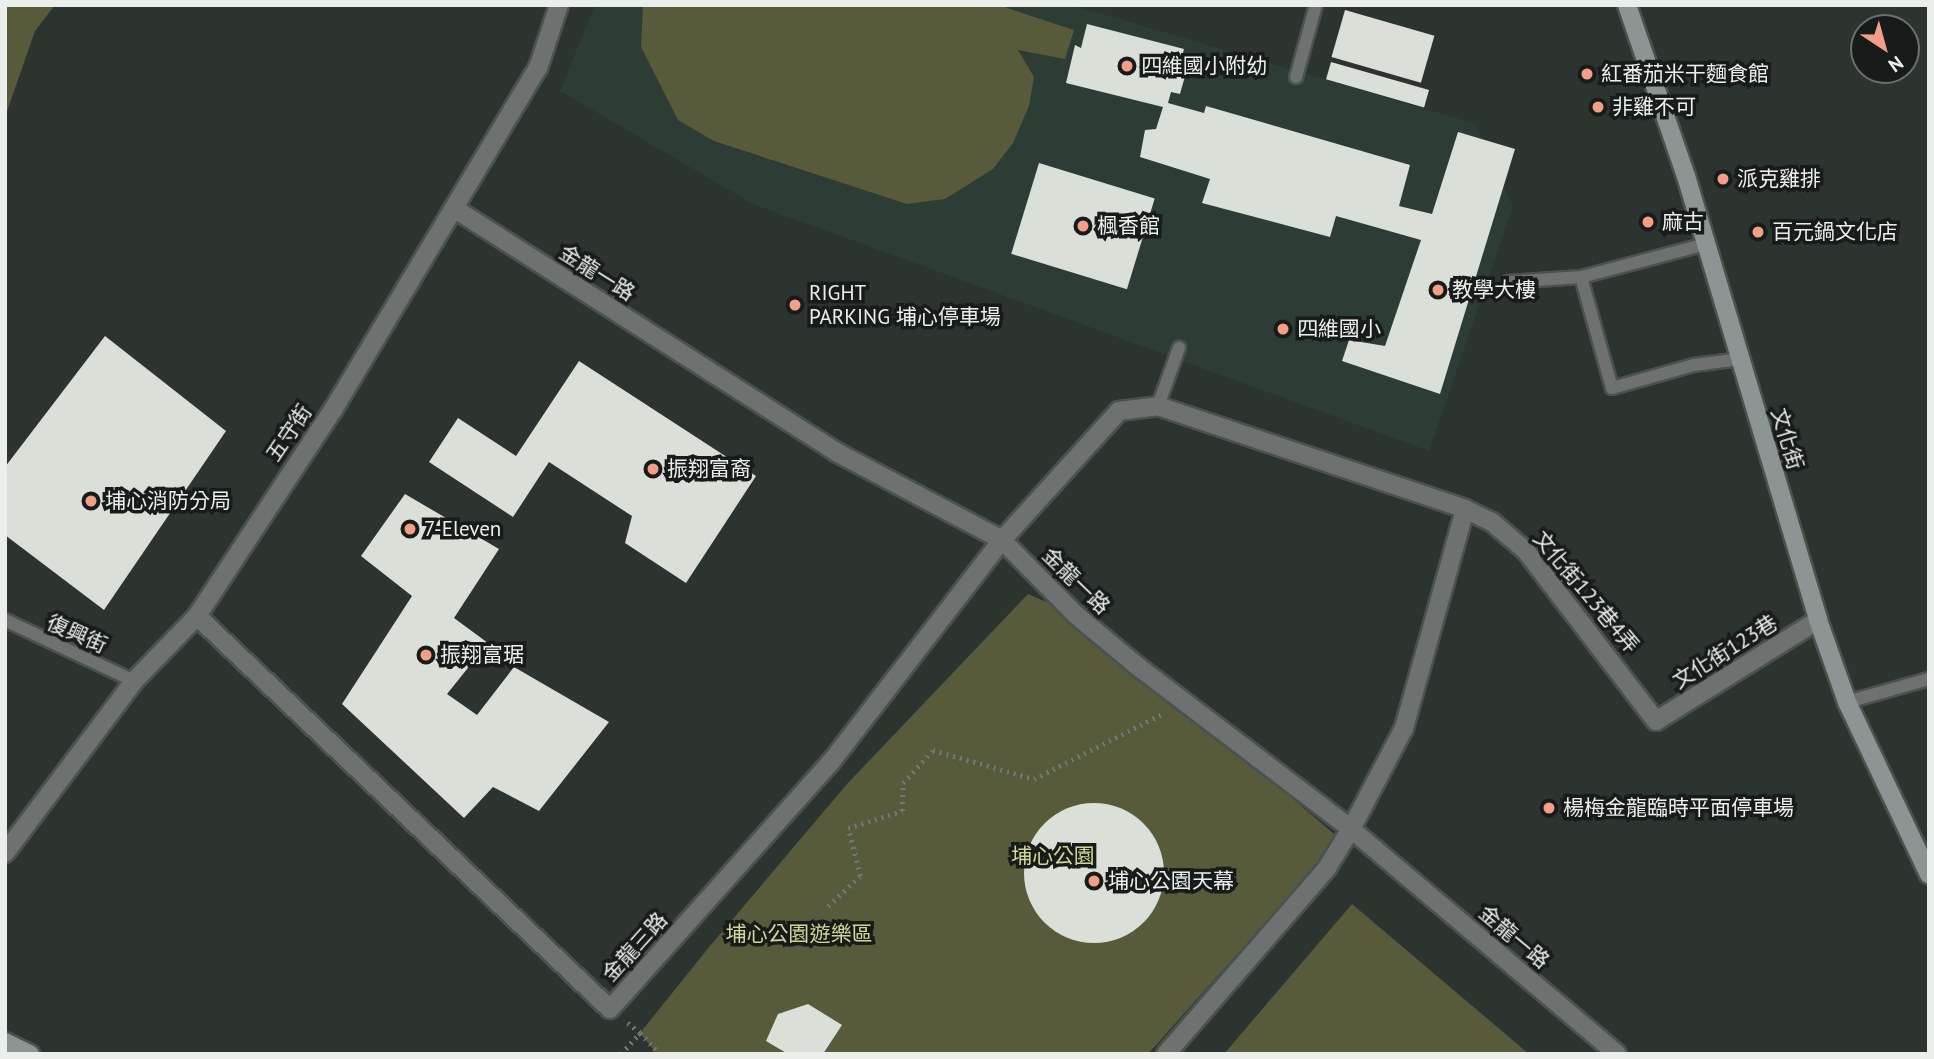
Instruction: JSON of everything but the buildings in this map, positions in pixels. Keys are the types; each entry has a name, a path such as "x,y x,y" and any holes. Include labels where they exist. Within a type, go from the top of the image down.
{"street":[{"name":"五守街","path":"5,853 134,681 197,616 333,410 538,68 559,5"},
{"name":"文化街","path":"1627,5 1706,244 1818,620 1847,702 1922,843 1929,876"},
{"name":"金龍一路","path":"455,209 838,453 1002,540 1076,615 1351,829 1617,1054"},
{"name":"金龍三路","path":"197,616 610,1009 831,762 1002,540 1119,411 1158,406"},
{"name":"文化街123巷4弄","path":"1158,406 1465,509 1492,522 1525,551 1619,667 1656,722"},
{"path":"1166,1054 1327,868 1351,829 1404,728 1465,509"},
{"name":"文化街123巷","path":"1656,722 1818,620"},
{"path":"5,1042 30,1054"}],"lane":[{"path":"1296,77 1317,5"},
{"path":"1508,282 1581,277 1706,244"},
{"path":"1581,277 1612,388 1694,365 1740,359"},
{"path":"1158,406 1179,348"},
{"name":"復興街","path":"5,620 134,681"},
{"path":"1847,702 1929,679"}],"path":[{"path":"828,906 860,876 848,828 902,811 903,783 933,750 1034,779 1185,702"},
{"path":"610,1009 660,1054"},
{"path":"621,1054 640,1034"}],"shaded area":[{"name":"四維國小","path":"595,5 1072,5 1476,124 1513,207 1429,451 753,204 560,91"}],"green space":[{"path":"5,5 55,5 35,31 5,117"},
{"path":"643,5 998,5 1074,30 1065,59 1018,50 1034,77 1029,106 1013,143 993,169 945,199 907,204 714,141 678,120 641,47"},
{"name":"埔心公園","path":"1028,594 1076,615 1340,839 1148,1054 657,1054 640,1033 710,946 847,784"},
{"path":"1352,904 1529,1054 1224,1054"}],"place":[{"name":"四維國小附幼","path":"1127,66"},
{"name":"紅番茄米干麵食館","path":"1587,74"},
{"name":"非雞不可","path":"1598,107"},
{"name":"派克雞排","path":"1723,179"},
{"name":"麻古","path":"1648,222"},
{"name":"楓香館","path":"1083,226"},
{"name":"百元鍋文化店","path":"1758,232"},
{"name":"教學大樓","path":"1438,290"},
{"name":"RIGHT PARKING 埔心停車場","path":"795,305"},
{"name":"四維國小","path":"1283,329"},
{"name":"振翔富裔","path":"653,469"},
{"name":"埔心消防分局","path":"91,501"},
{"name":"7-Eleven","path":"410,529"},
{"name":"振翔富琚","path":"426,655"},
{"name":"楊梅金龍臨時平面停車場","path":"1549,808"},
{"name":"埔心公園天幕","path":"1094,881"}],"park label":[{"name":"埔心公園遊樂區","path":"799,934"}]}
